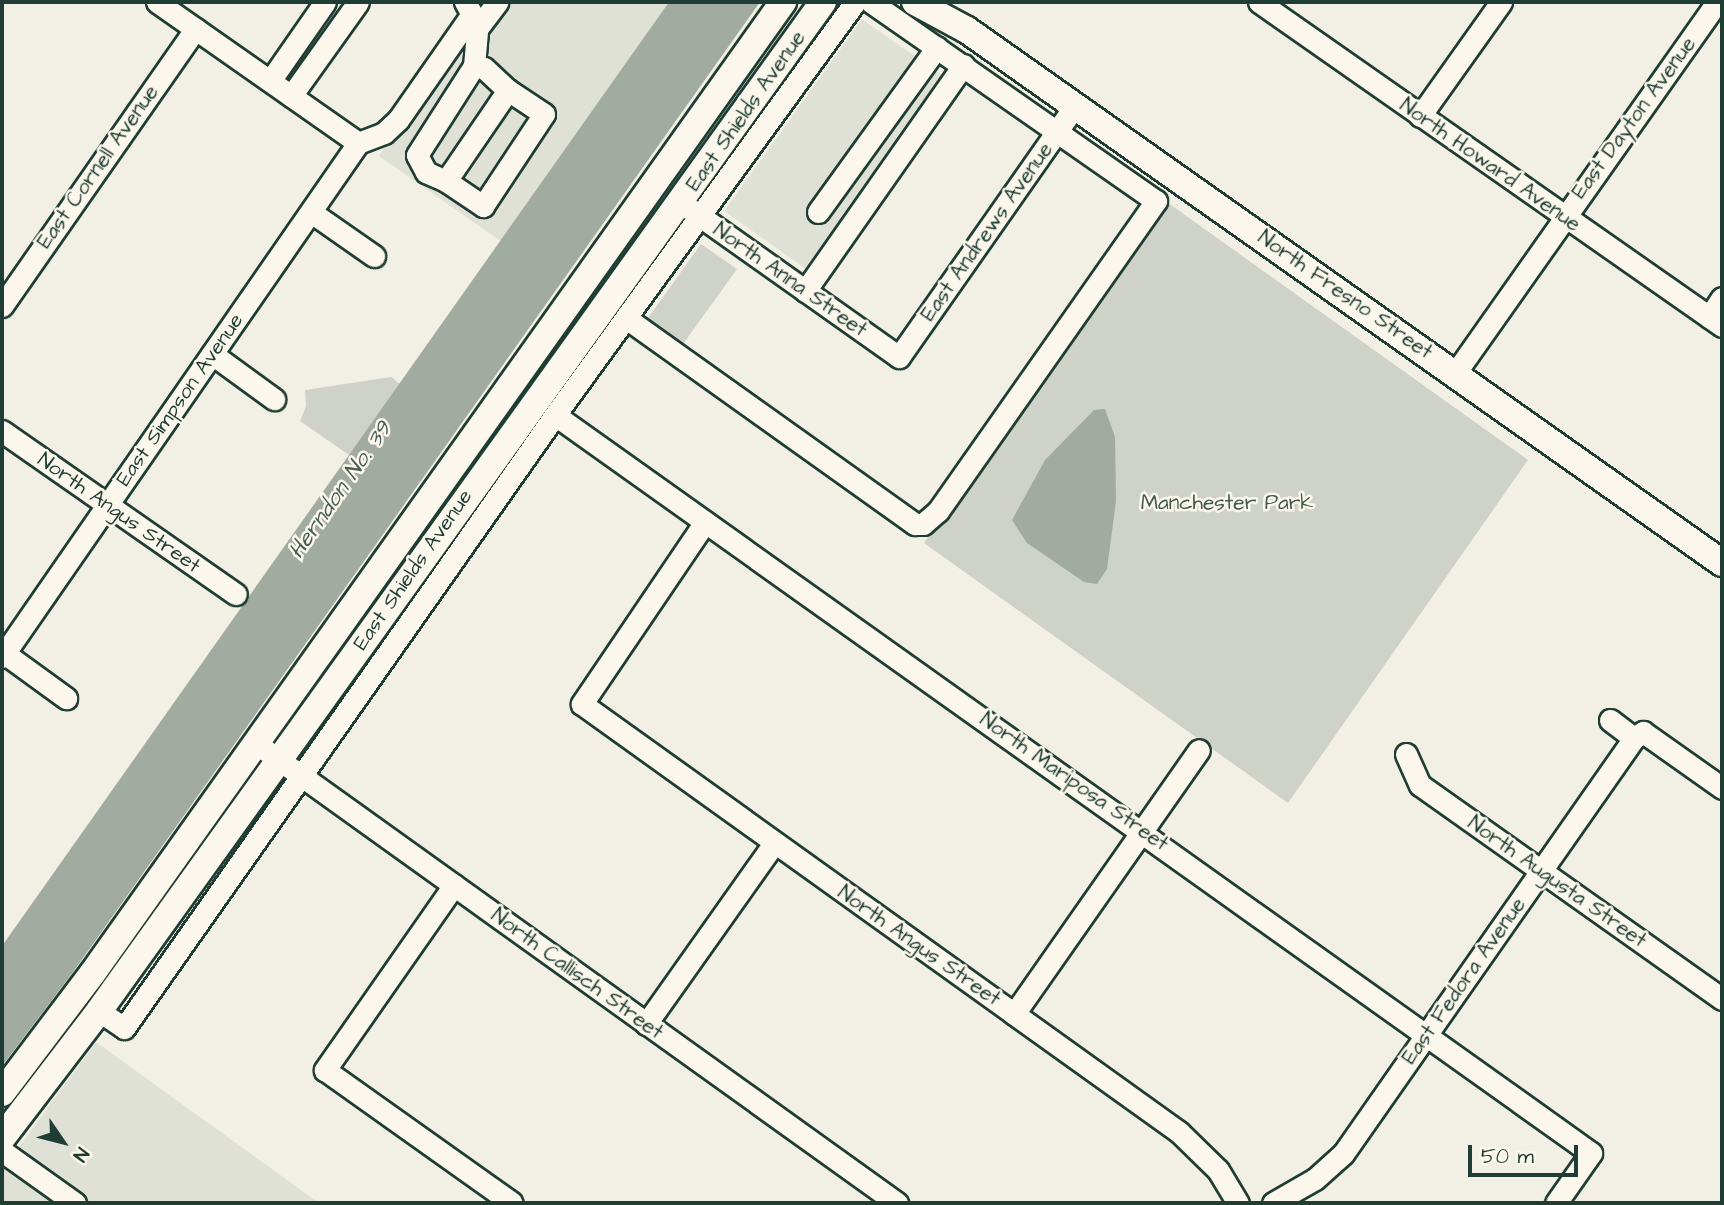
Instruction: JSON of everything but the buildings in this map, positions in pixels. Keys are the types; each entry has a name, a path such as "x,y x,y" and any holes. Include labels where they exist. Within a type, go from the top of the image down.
{"main road":[{"name":"East Shields Avenue","path":"2,1093 257,744 783,2"},
{"name":"East Shields Avenue","path":"2,1138 99,1011 611,292 690,210 823,2"},
{"name":"North Fresno Street","path":"915,2 967,30 1456,372 1722,563"},
{"name":"North Fresno Street","path":"951,2 967,30"},
{"path":"690,210 674,184 720,113 742,60"}],"street":[{"path":"157,2 358,144 384,133 398,120 472,14 465,2"},
{"path":"270,81 325,2"},
{"path":"291,96 358,2"},
{"path":"474,66 484,68 508,90 544,114 484,206 446,181 426,172 417,156 474,66 477,29 497,2"},
{"path":"99,1011 124,1028 625,318 690,210 855,2"},
{"path":"625,318 915,524 923,524 938,511 1156,201 871,2"},
{"path":"1420,116 1501,2"},
{"name":"East Dayton Avenue","path":"1456,372 1563,216 1717,2"},
{"name":"North Howard Avenue","path":"1274,6 1420,116 1716,322"},
{"name":"East Cornell Avenue","path":"2,306 195,29"},
{"path":"818,212 937,47"},
{"path":"805,291 963,65"},
{"path":"446,181 508,90"},
{"name":"East Andrews Avenue","path":"899,357 1074,107"},
{"name":"East Simpson Avenue","path":"3,655 358,144"},
{"path":"846,173 875,194"},
{"name":"North Anna Street","path":"690,210 899,357"},
{"path":"311,212 374,256"},
{"path":"1716,322 1722,298"},
{"path":"212,354 274,399"},
{"name":"North Mariposa Street","path":"555,415 1143,830 1591,1153 1556,1203"},
{"name":"North Angus Street","path":"2,431 236,594"},
{"name":"North Angus Street","path":"705,522 582,704 1014,1013 1200,1150 1238,1203"},
{"path":"3,655 66,698"},
{"path":"1610,720 1634,738 1643,732 1720,781"},
{"name":"East Fedora Avenue","path":"1273,1203 1315,1179 1343,1154 1634,738"},
{"name":"North Callisch Street","path":"257,744 897,1203"},
{"path":"1014,1013 1199,750"},
{"name":"North Augusta Street","path":"1406,754 1420,785 1722,999"},
{"path":"646,1024 774,843"},
{"path":"454,886 326,1070 512,1203"},
{"path":"2,1151 45,1195 75,1203"}],"shaded area":[{"path":"486,2 669,2 502,242 379,156"},
{"path":"862,19 944,77 809,271 724,211"},
{"path":"96,1042 319,1203 2,1203 2,1170"}],"green space":[{"name":"Manchester Park","path":"1164,200 1528,460 1288,803 924,543"},
{"path":"701,244 737,269 678,351 643,325"},
{"path":"391,377 400,384 349,455 300,421 306,406 305,390"}],"water":[{"name":"Herndon No. 39","path":"669,2 760,2 71,975 2,1066 2,946"},
{"path":"1105,409 1115,437 1116,501 1107,569 1097,584 1084,582 1027,543 1012,520 1045,460 1094,410"}]}
